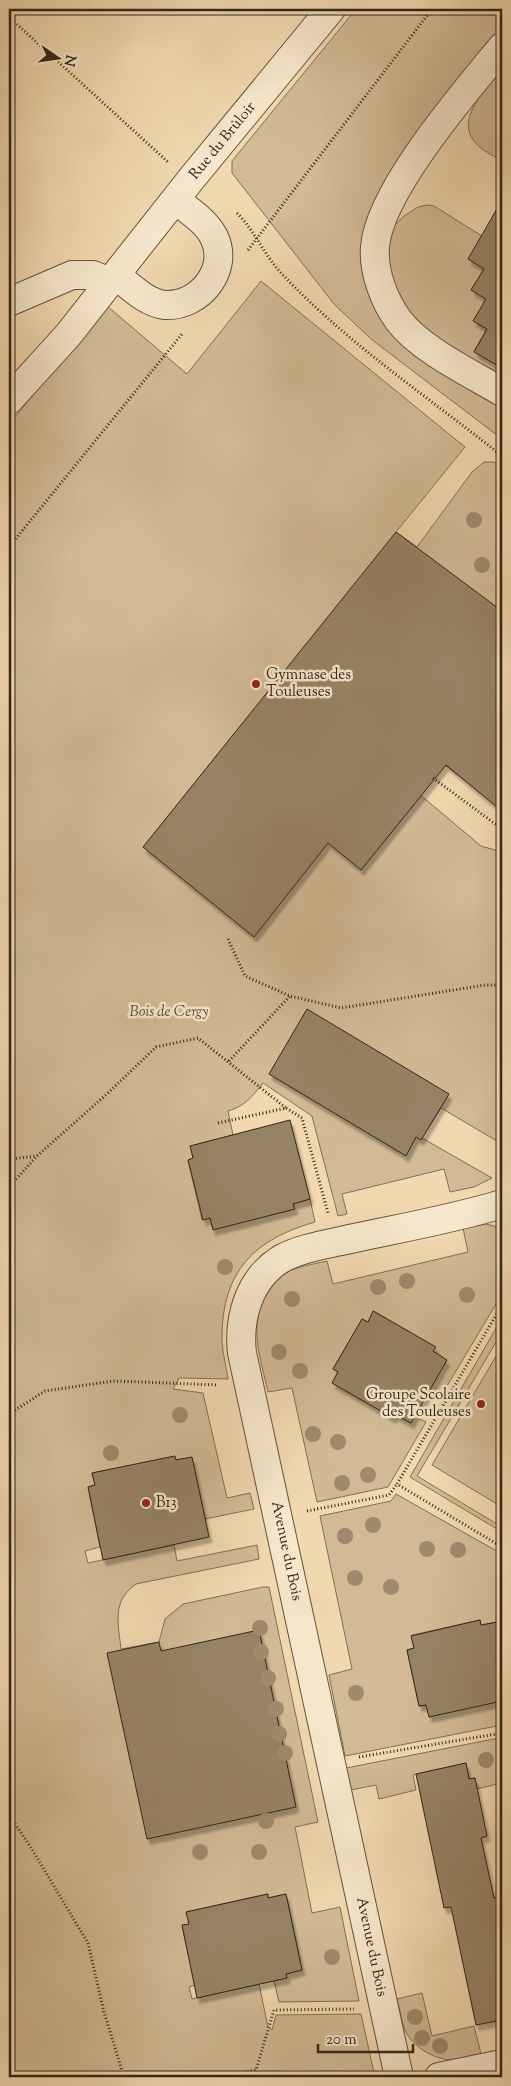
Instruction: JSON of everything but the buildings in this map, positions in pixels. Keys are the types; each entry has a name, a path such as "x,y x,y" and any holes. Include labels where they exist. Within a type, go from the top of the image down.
{"street":[{"name":"Rue du Brûloir","path":"9,400 68,336 192,178 331,9"},
{"path":"502,47 452,109 407,173 383,214 375,245 375,264 383,290 399,321 414,337 467,372 502,392"},
{"path":"9,302 72,275 93,274 113,279 148,300 163,305 180,304 195,298 208,286 215,272 218,255 214,238 205,224 176,200"},
{"name":"Avenue du Bois","path":"399,2077 242,1353 241,1326 246,1302 253,1288 272,1266 295,1253 502,1204"},
{"path":"439,2077 502,2064"}],"path":[{"path":"9,17 165,160 192,178"},
{"path":"235,211 246,222 267,257 307,298 357,344 502,456"},
{"path":"432,778 502,830"},
{"path":"228,939 245,976 290,996 341,1008 485,985 502,984"},
{"path":"229,1061 290,996"},
{"path":"9,1187 37,1156 156,1047 198,1038 286,1108 302,1118 336,1242"},
{"path":"218,1123 286,1108"},
{"path":"9,1159 37,1156"},
{"path":"279,1517 389,1494 502,1305"},
{"path":"9,1414 45,1392 113,1381 250,1386"},
{"path":"396,1484 502,1547"},
{"path":"332,1762 502,1733"},
{"path":"9,1815 30,1846 88,1943 104,2012 124,2077"},
{"path":"213,2077 256,2070 274,2010 385,2009"}],"green space":[{"path":"356,9 502,9 502,27 416,144 380,204 376,296 502,402 502,439 371,339 334,304 232,173 232,161"},
{"path":"502,66 502,160 483,150 473,139 469,128 470,116 475,104"},
{"path":"434,206 482,236 484,269 471,290 486,299 473,321 487,329 474,351 502,368 502,382 419,330 390,283 386,251 391,229 404,216 418,207"},
{"name":"Bois de Cergy","path":"261,281 465,447 396,532 417,547 472,472 484,462 494,462 502,469 502,809 436,758 412,788 481,846 502,852 502,1144 441,1108 422,1138 492,1178 474,1187 450,1192 444,1169 342,1194 347,1214 338,1216 312,1116 263,1083 248,1100 228,1111 233,1135 191,1146 193,1158 188,1160 202,1220 210,1218 213,1229 294,1208 293,1204 310,1199 315,1222 294,1229 259,1248 246,1261 236,1276 228,1294 222,1337 228,1379 179,1378 173,1389 203,1393 227,1498 250,1493 254,1509 205,1519 192,1457 176,1460 175,1456 92,1473 95,1485 88,1487 100,1547 85,1551 88,1563 174,1545 177,1561 257,1545 259,1559 136,1584 123,1598 118,1613 121,1649 159,1642 165,1619 183,1604 269,1587 318,1822 295,1827 312,1913 340,1907 359,2001 279,2002 274,1981 286,1978 286,1974 302,1970 286,1894 268,1898 267,1894 186,1912 189,1924 182,1926 195,1985 189,1987 192,1999 259,1984 268,2027 272,2030 276,2015 361,2014 375,2077 9,2077 9,424 107,306 187,374"},
{"path":"486,1224 502,1228 502,1294 441,1396 430,1389 447,1360 433,1351 435,1347 374,1311 368,1322 362,1319 333,1369 338,1372 332,1383 393,1418 396,1415 410,1423 414,1416 426,1422 388,1487 317,1502 292,1388 268,1392 262,1367 258,1342 258,1316 268,1292 277,1280 289,1271 327,1261 333,1284 468,1252 463,1228"},
{"path":"502,1318 502,1332 417,1476 502,1527 502,1532 410,1477"},
{"name":"Groupe Scolaire des Touleuses","path":"502,1346 502,1507 432,1465"},
{"path":"396,1494 502,1554 502,1628 499,1629 497,1622 481,1625 480,1620 412,1635 414,1648 407,1650 419,1706 502,1696 502,1725 345,1756 329,1675 352,1669 320,1516 391,1501"},
{"path":"499,1738 502,1751 502,1783 477,1789 475,1778 469,1779 466,1763 413,1775 416,1790 379,1799 376,1785 351,1790 346,1768"},
{"path":"422,1993 432,2036 474,2026 481,2054 453,2060 439,2058 413,2042 402,2022 397,1999"}],"place":[{"name":"Gymnase des Touleuses","path":"256,684"},
{"name":"Groupe Scolaire des Touleuses","path":"481,1404"},
{"name":"B13","path":"146,1503"}]}
